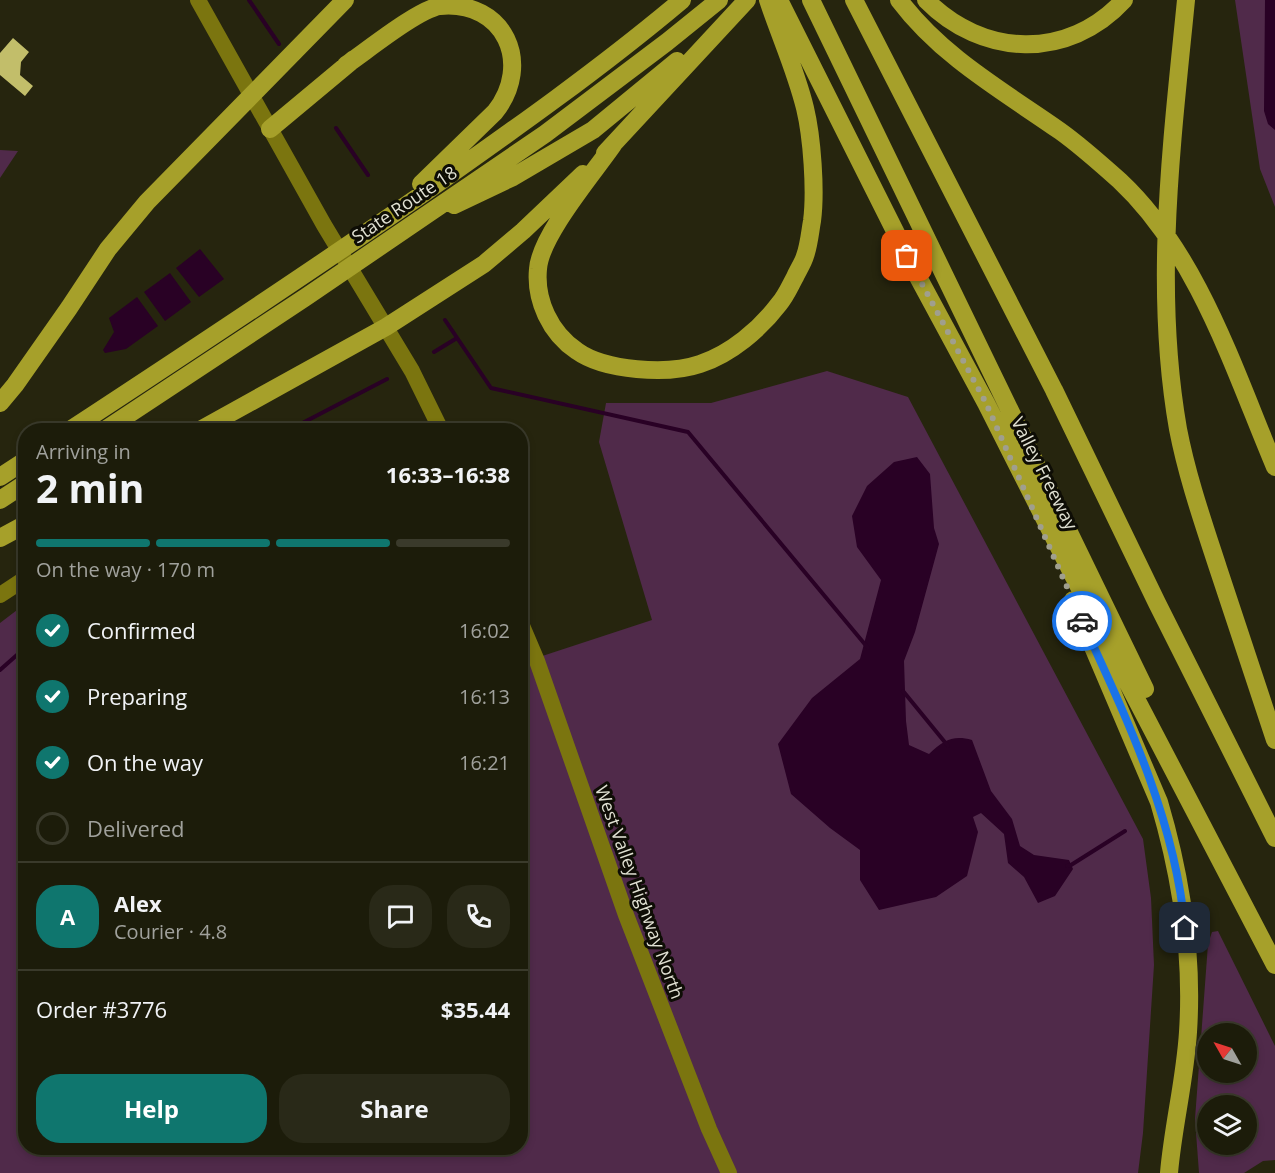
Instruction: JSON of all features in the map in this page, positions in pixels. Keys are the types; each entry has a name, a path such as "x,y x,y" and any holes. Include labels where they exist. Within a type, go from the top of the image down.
{"highway":[{"path":"270,129 420,0"},
{"name":"State Route 18","path":"116,423 306,297 389,228 644,32 682,0"},
{"name":"State Route 18","path":"81,423 295,282 389,228 422,218 545,134 719,0"},
{"path":"213,423 386,327 484,264 523,231 613,146 747,0"},
{"path":"613,146 552,230 540,256 537,269 539,299 553,326 564,340 577,351 598,362 636,369 676,368 700,364 743,341 780,304 805,257 812,219 813,195 805,108 784,27 768,0"},
{"name":"Valley Freeway","path":"779,0 784,27 986,403 1121,670 1275,965"},
{"path":"854,0 1054,390 1157,603 1275,838"},
{"path":"899,0 930,35 962,64 1063,133 1121,183 1176,250 1199,288 1275,466"},
{"path":"926,0 942,16 979,37 1005,43 1025,44 1060,40 1078,34 1094,26 1124,0"},
{"path":"1186,0 1171,159 1167,229 1166,310 1170,376 1191,485 1275,740"},
{"path":"0,403 55,328 108,249 147,202 342,3"},
{"path":"813,4 1179,759 1187,793"},
{"path":"346,65 415,17 440,6 470,8 484,14 506,35 511,49 514,62 513,77 504,101 389,228"},
{"path":"422,218 467,200 513,177 594,130 723,24"},
{"path":"986,403 1144,765 1168,835 1184,910 1190,1006 1184,1072 1169,1173"},
{"path":"0,477 18,465"},
{"path":"0,500 18,488"},
{"path":"0,538 18,528"}],"main road":[{"path":"198,0 324,225 412,371 438,423"},
{"path":"0,595 18,583"},
{"name":"West Valley Highway North","path":"528,640 626,915 709,1129 729,1173"}],"shaded area":[{"path":"1235,0 1275,0 1275,207 1260,169"},
{"path":"1265,0 1275,0 1275,130 1268,124 1264,111"},
{"path":"0,150 18,151 0,178"},
{"path":"200,249 224,279 199,297 176,268"},
{"path":"170,273 191,302 165,321 144,292"},
{"path":"137,297 158,326 126,349 105,353 103,350 114,332 109,318"},
{"path":"827,371 908,397 1143,839 1151,898 1154,965 1143,1133 1138,1173 0,1173 0,623 18,609 18,1155 528,1155 528,661 652,620 599,442 606,403 711,403"},
{"path":"917,457 930,474 934,528 939,544 915,632 904,661 909,745 929,754 949,740 959,738 972,740 991,791 1012,819 1020,846 1034,855 1069,860 1073,869 1055,896 1038,903 1024,877 1008,863 1004,834 981,813 973,817 978,832 967,876 936,897 879,910 860,880 860,850 830,828 791,794 778,744 812,698 860,659 881,580 857,547 852,516 867,486 894,462"},
{"path":"1218,931 1275,1046 1275,1160 1263,1161 1244,1173 1199,1173 1198,1155 1257,1155 1257,1095 1197,1095 1197,1146 1195,1119 1198,1083 1257,1083 1257,1023 1202,1023 1208,944 1212,932"}],"building":[{"path":"13,38 29,52 21,62 20,75 33,86 25,96 0,75 0,53"}],"waterway":[{"path":"249,0 279,44"},
{"path":"336,128 368,175"},
{"path":"445,320 491,388 688,432 868,648"},
{"path":"434,352 457,338"},
{"path":"302,423 387,379"},
{"path":"0,670 18,654"},
{"path":"903,691 948,746"},
{"path":"1067,866 1125,831"}],"way so far":[{"path":"907,256 986,403 1082,621"}],"route":[{"path":"1082,621 1158,802 1177,875 1185,928"}]}
